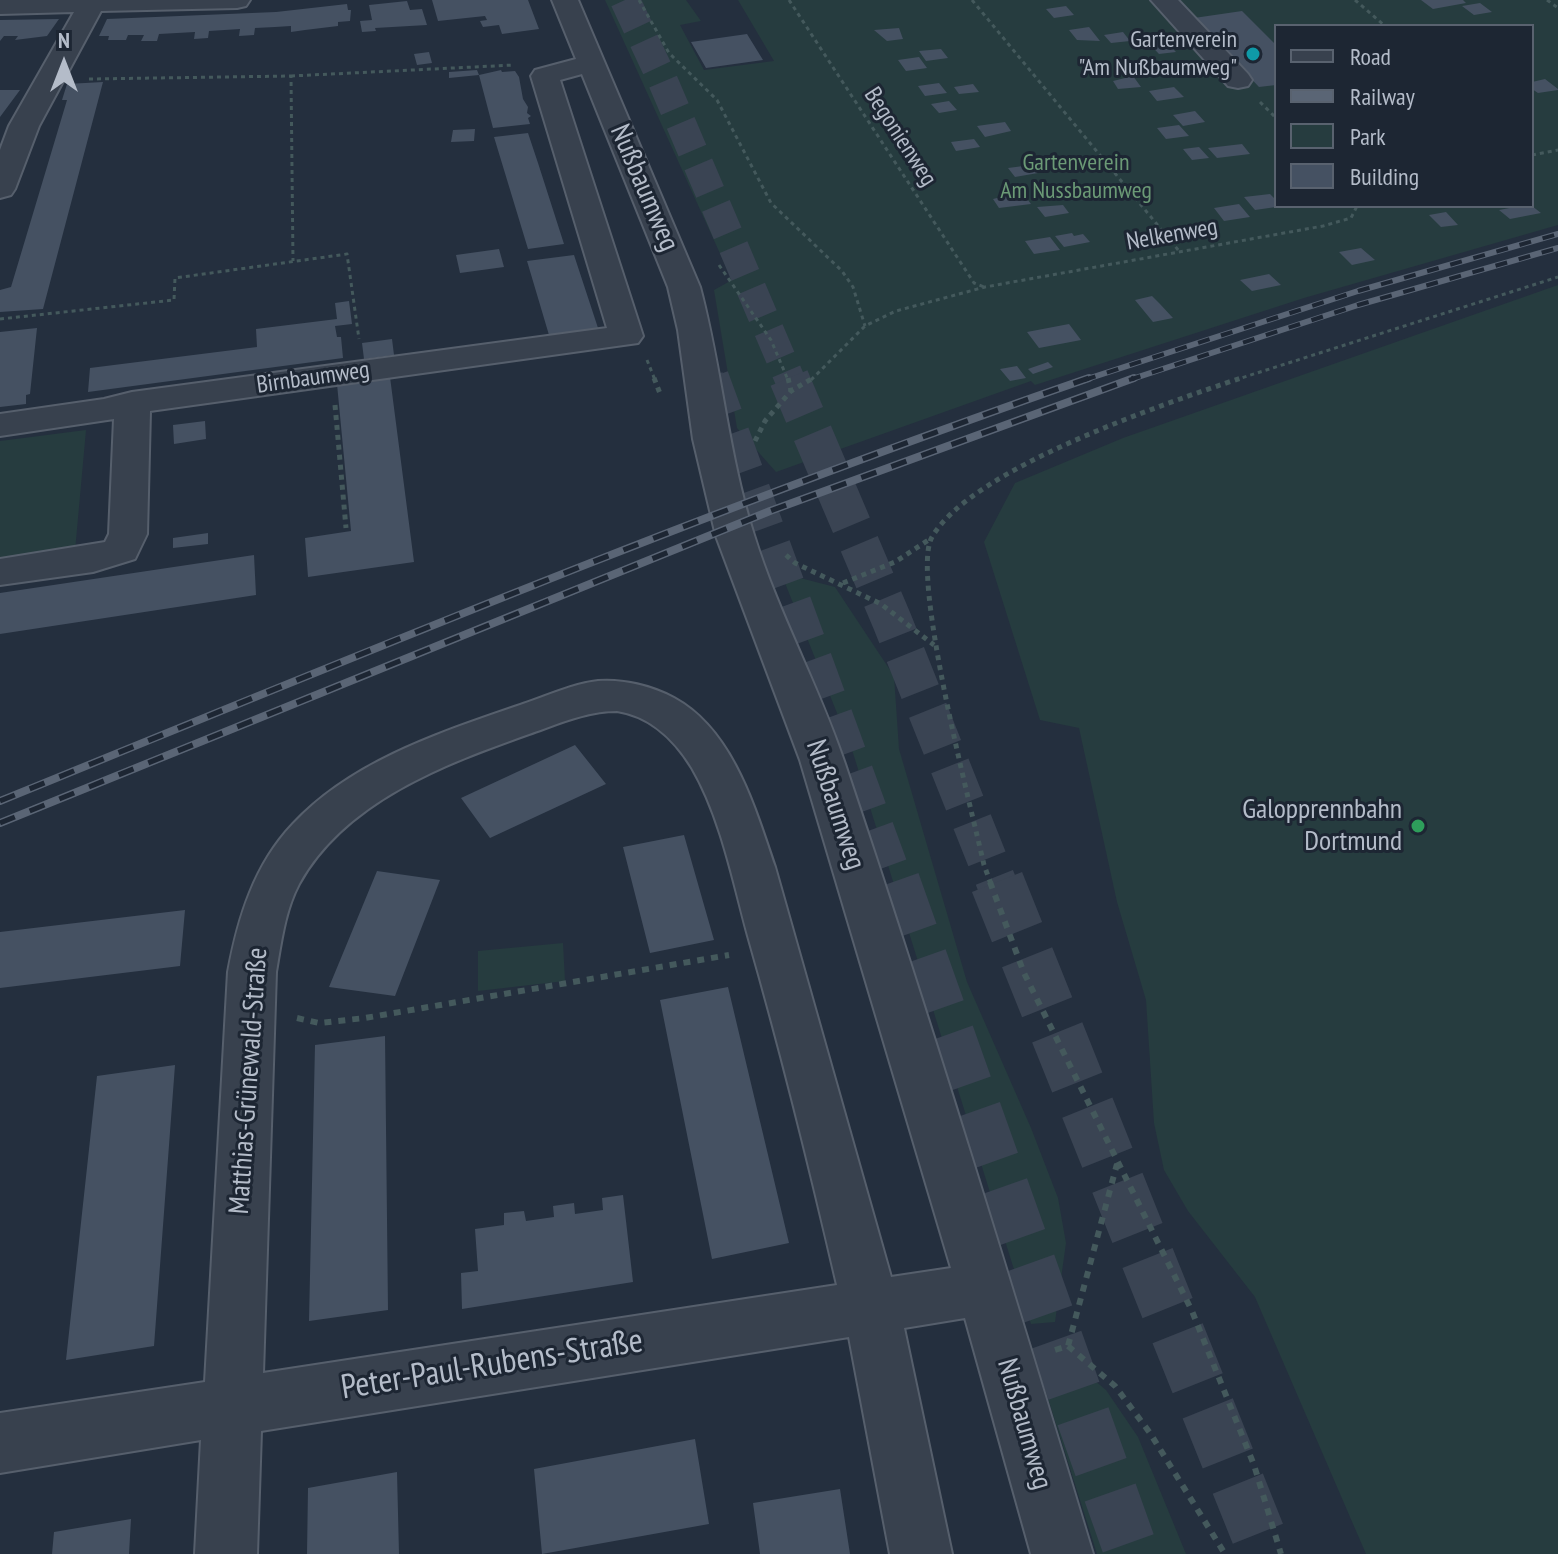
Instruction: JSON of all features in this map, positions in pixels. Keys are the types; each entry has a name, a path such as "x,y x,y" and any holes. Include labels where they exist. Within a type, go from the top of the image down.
{"street":[{"path":"0,6 237,0"},
{"name":"Nußbaumweg","path":"565,0 684,287 695,330 711,439 735,536 822,760 1062,1554"},
{"path":"1164,0 1247,89"},
{"path":"0,189 24,126 92,3"},
{"name":"Nußbaumweg","path":"592,63 545,76 626,336"},
{"name":"Birnbaumweg","path":"0,425 105,410 132,403 626,336"},
{"path":"0,572 93,559 121,550 128,534 132,403"},
{"name":"Matthias-Grünewald-Straße","path":"226,1554 252,972 261,921 282,873 313,833 349,800 396,771 585,698 601,694 630,696 657,706 678,721 697,741 728,800 776,946"},
{"path":"776,946 870,1307 921,1554"},
{"name":"Peter-Paul-Rubens-Straße","path":"0,1443 984,1289"}],"path":[{"path":"639,0 668,52 696,75 720,104 768,200 782,217 848,277 863,307 865,326 838,356 806,384 791,391 765,421 753,443"},
{"name":"Begonienweg","path":"789,0 974,283 985,287"},
{"path":"972,0 1179,251"},
{"path":"1355,0 1383,24"},
{"path":"1547,0 1558,8"},
{"path":"50,80 414,72 522,64"},
{"path":"291,76 293,261"},
{"path":"1247,89 1274,116"},
{"path":"1534,155 1558,150"},
{"name":"Nelkenweg","path":"865,326 896,311 985,287 1323,226 1351,218 1356,208"},
{"path":"0,319 174,300 175,278 347,254 348,374 342,455 346,528"},
{"path":"842,583 895,562 931,538 966,499 1064,446 1227,383 1558,277"},
{"path":"931,538 925,560 935,645 984,865 1024,973 1192,1311 1254,1465 1281,1554"},
{"path":"780,547 795,563 881,604 935,645"},
{"path":"248,1018 299,1018 319,1023 365,1018 776,946"},
{"path":"1068,1346 1118,1164"},
{"path":"1005,1359 1044,1354 1068,1346"},
{"path":"1068,1346 1115,1386 1150,1433 1225,1554"}],"green space":[{"name":"Gartenverein Am Nussbaumweg","path":"605,0 686,0 701,21 680,25 704,70 774,61 738,0 1558,0 1558,225 1304,298 1035,385 1031,381 776,472 737,428 714,290 732,280"},
{"path":"1558,285 1558,1554 1366,1554 1255,1297 1188,1211 1164,1170 1154,1123 1146,1000 1117,902 1079,728 1040,720 984,542 1015,483 1123,438"},
{"path":"86,430 75,551 0,563 0,441"},
{"path":"781,573 835,587 894,676 899,749 967,982 1058,1198 1066,1243 1055,1322 1031,1324 853,753"},
{"path":"563,943 565,981 478,991 478,951"},
{"path":"1070,1360 1106,1390 1138,1437 1186,1554 1097,1554 1038,1367"}],"building":[{"path":"432,0 528,0 539,29 502,34 499,25 483,27 480,21 487,20 485,16 438,21"},
{"path":"1421,0 1463,0 1466,3 1433,9"},
{"path":"407,1 410,10 422,9 427,25 375,28 376,31 362,32 360,21 372,20 369,5"},
{"path":"1480,3 1492,12 1474,15 1462,6"},
{"path":"347,4 348,10 351,10 350,21 338,22 338,26 291,32 291,26 255,28 254,35 239,36 240,29 209,31 208,38 194,39 195,32 159,34 157,41 141,41 144,35 128,35 126,40 108,40 109,36 99,36 107,19 276,12"},
{"path":"1066,6 1074,15 1054,18 1046,9"},
{"name":"Gartenverein \"Am Nußbaumweg\"","path":"1242,11 1274,43 1274,85 1259,87 1194,18"},
{"path":"59,19 47,36 15,40 18,36 4,36 0,41 0,20"},
{"path":"1089,27 1100,41 1077,40 1069,30"},
{"path":"899,28 903,39 887,41 874,30"},
{"path":"1123,32 1130,41 1111,43 1104,35"},
{"path":"747,34 763,60 706,68 691,42"},
{"path":"1160,35 1176,52 1159,54 1143,37"},
{"path":"941,49 948,58 926,61 919,51"},
{"path":"429,52 432,63 417,65 414,54"},
{"path":"919,57 927,68 906,71 898,60"},
{"path":"477,70 479,75 449,78 449,72"},
{"path":"501,70 515,71 519,77 527,113 531,116 528,118 530,124 493,128 479,75"},
{"path":"1133,76 1141,87 1118,89 1113,81"},
{"path":"1545,79 1558,90 1538,93 1534,90 1534,82"},
{"path":"103,82 43,309 0,312 0,290 11,287 67,100 62,100 67,84"},
{"path":"939,83 947,93 925,96 918,86"},
{"path":"973,84 979,92 959,94 954,87"},
{"path":"1174,87 1184,97 1157,101 1149,91"},
{"path":"0,90 20,90 0,117"},
{"path":"949,101 957,110 939,113 931,104"},
{"path":"1195,111 1205,122 1183,126 1173,115"},
{"path":"1005,122 1011,131 985,137 977,126"},
{"path":"1179,125 1189,136 1166,139 1157,128"},
{"path":"475,129 474,141 451,142 453,130"},
{"path":"528,133 564,244 528,249 494,137"},
{"path":"974,139 980,147 956,151 951,142"},
{"path":"1242,144 1250,154 1217,158 1208,148"},
{"path":"1199,147 1209,158 1192,160 1183,149"},
{"path":"1031,165 1038,173 1015,177 1008,168"},
{"path":"1022,192 1031,204 999,208 993,199"},
{"path":"1270,194 1274,198 1274,207 1255,210 1244,197"},
{"path":"1239,204 1250,217 1224,221 1214,208"},
{"path":"1063,205 1069,213 1045,217 1037,207"},
{"path":"1534,208 1541,213 1510,219 1499,210"},
{"path":"1446,212 1458,225 1441,227 1429,215"},
{"path":"1072,233 1074,236 1083,234 1090,242 1064,247 1055,236"},
{"path":"1050,237 1060,250 1034,254 1025,241"},
{"path":"1361,248 1375,260 1352,265 1339,252"},
{"path":"499,249 504,267 460,273 456,255"},
{"path":"574,255 598,328 549,335 527,261"},
{"path":"1269,274 1281,285 1252,291 1240,280"},
{"path":"1152,296 1173,318 1153,322 1135,300"},
{"path":"349,301 352,324 335,326 337,337 341,337 343,358 88,392 90,368 257,347 256,329 337,319 335,303"},
{"path":"1069,324 1081,340 1039,348 1027,332"},
{"path":"37,328 30,394 26,395 26,404 0,407 0,332"},
{"path":"392,339 394,355 364,359 362,343"},
{"path":"1048,362 1053,367 1033,374 1028,369"},
{"path":"1017,366 1026,378 1010,381 1000,369"},
{"path":"390,377 414,562 308,577 305,538 351,531 337,384"},
{"path":"205,421 206,439 174,444 173,425"},
{"path":"208,533 208,544 173,548 173,538"},
{"path":"254,555 256,595 0,634 0,593"},
{"path":"575,745 606,784 490,838 461,798"},
{"path":"684,835 714,940 650,953 623,847"},
{"path":"377,871 440,880 395,996 329,987"},
{"path":"185,910 180,966 0,988 0,932"},
{"path":"728,987 789,1243 712,1259 660,1000"},
{"path":"385,1036 388,1310 309,1321 315,1045"},
{"path":"175,1065 154,1346 66,1360 97,1076"},
{"path":"623,1195 633,1282 462,1309 461,1273 478,1271 475,1229 504,1225 504,1213 524,1211 526,1221 554,1217 553,1206 574,1203 575,1214 603,1210 602,1198"},
{"path":"695,1439 709,1524 542,1554 534,1469"},
{"path":"397,1472 399,1554 307,1554 308,1488"},
{"path":"840,1489 850,1554 760,1554 753,1503"},
{"path":"131,1519 129,1554 52,1554 54,1532"}],"tunnel":[{"path":"625,0 662,79 790,380"},
{"path":"708,376 709,380"},
{"path":"709,378 894,884"},
{"path":"789,378 892,621 997,884"},
{"path":"893,882 1132,1554"},
{"path":"997,882 1266,1554"}],"railway":[{"path":"1084,380 1358,291 1558,234"},
{"path":"1129,380 1358,305 1558,248"},
{"path":"0,801 678,529 1089,378"},
{"path":"0,823 770,511 1134,378"}],"place":[{"name":"Gartenverein \"Am Nußbaumweg\"","path":"1253,54"},
{"name":"Galopprennbahn Dortmund","path":"1418,826"}]}
